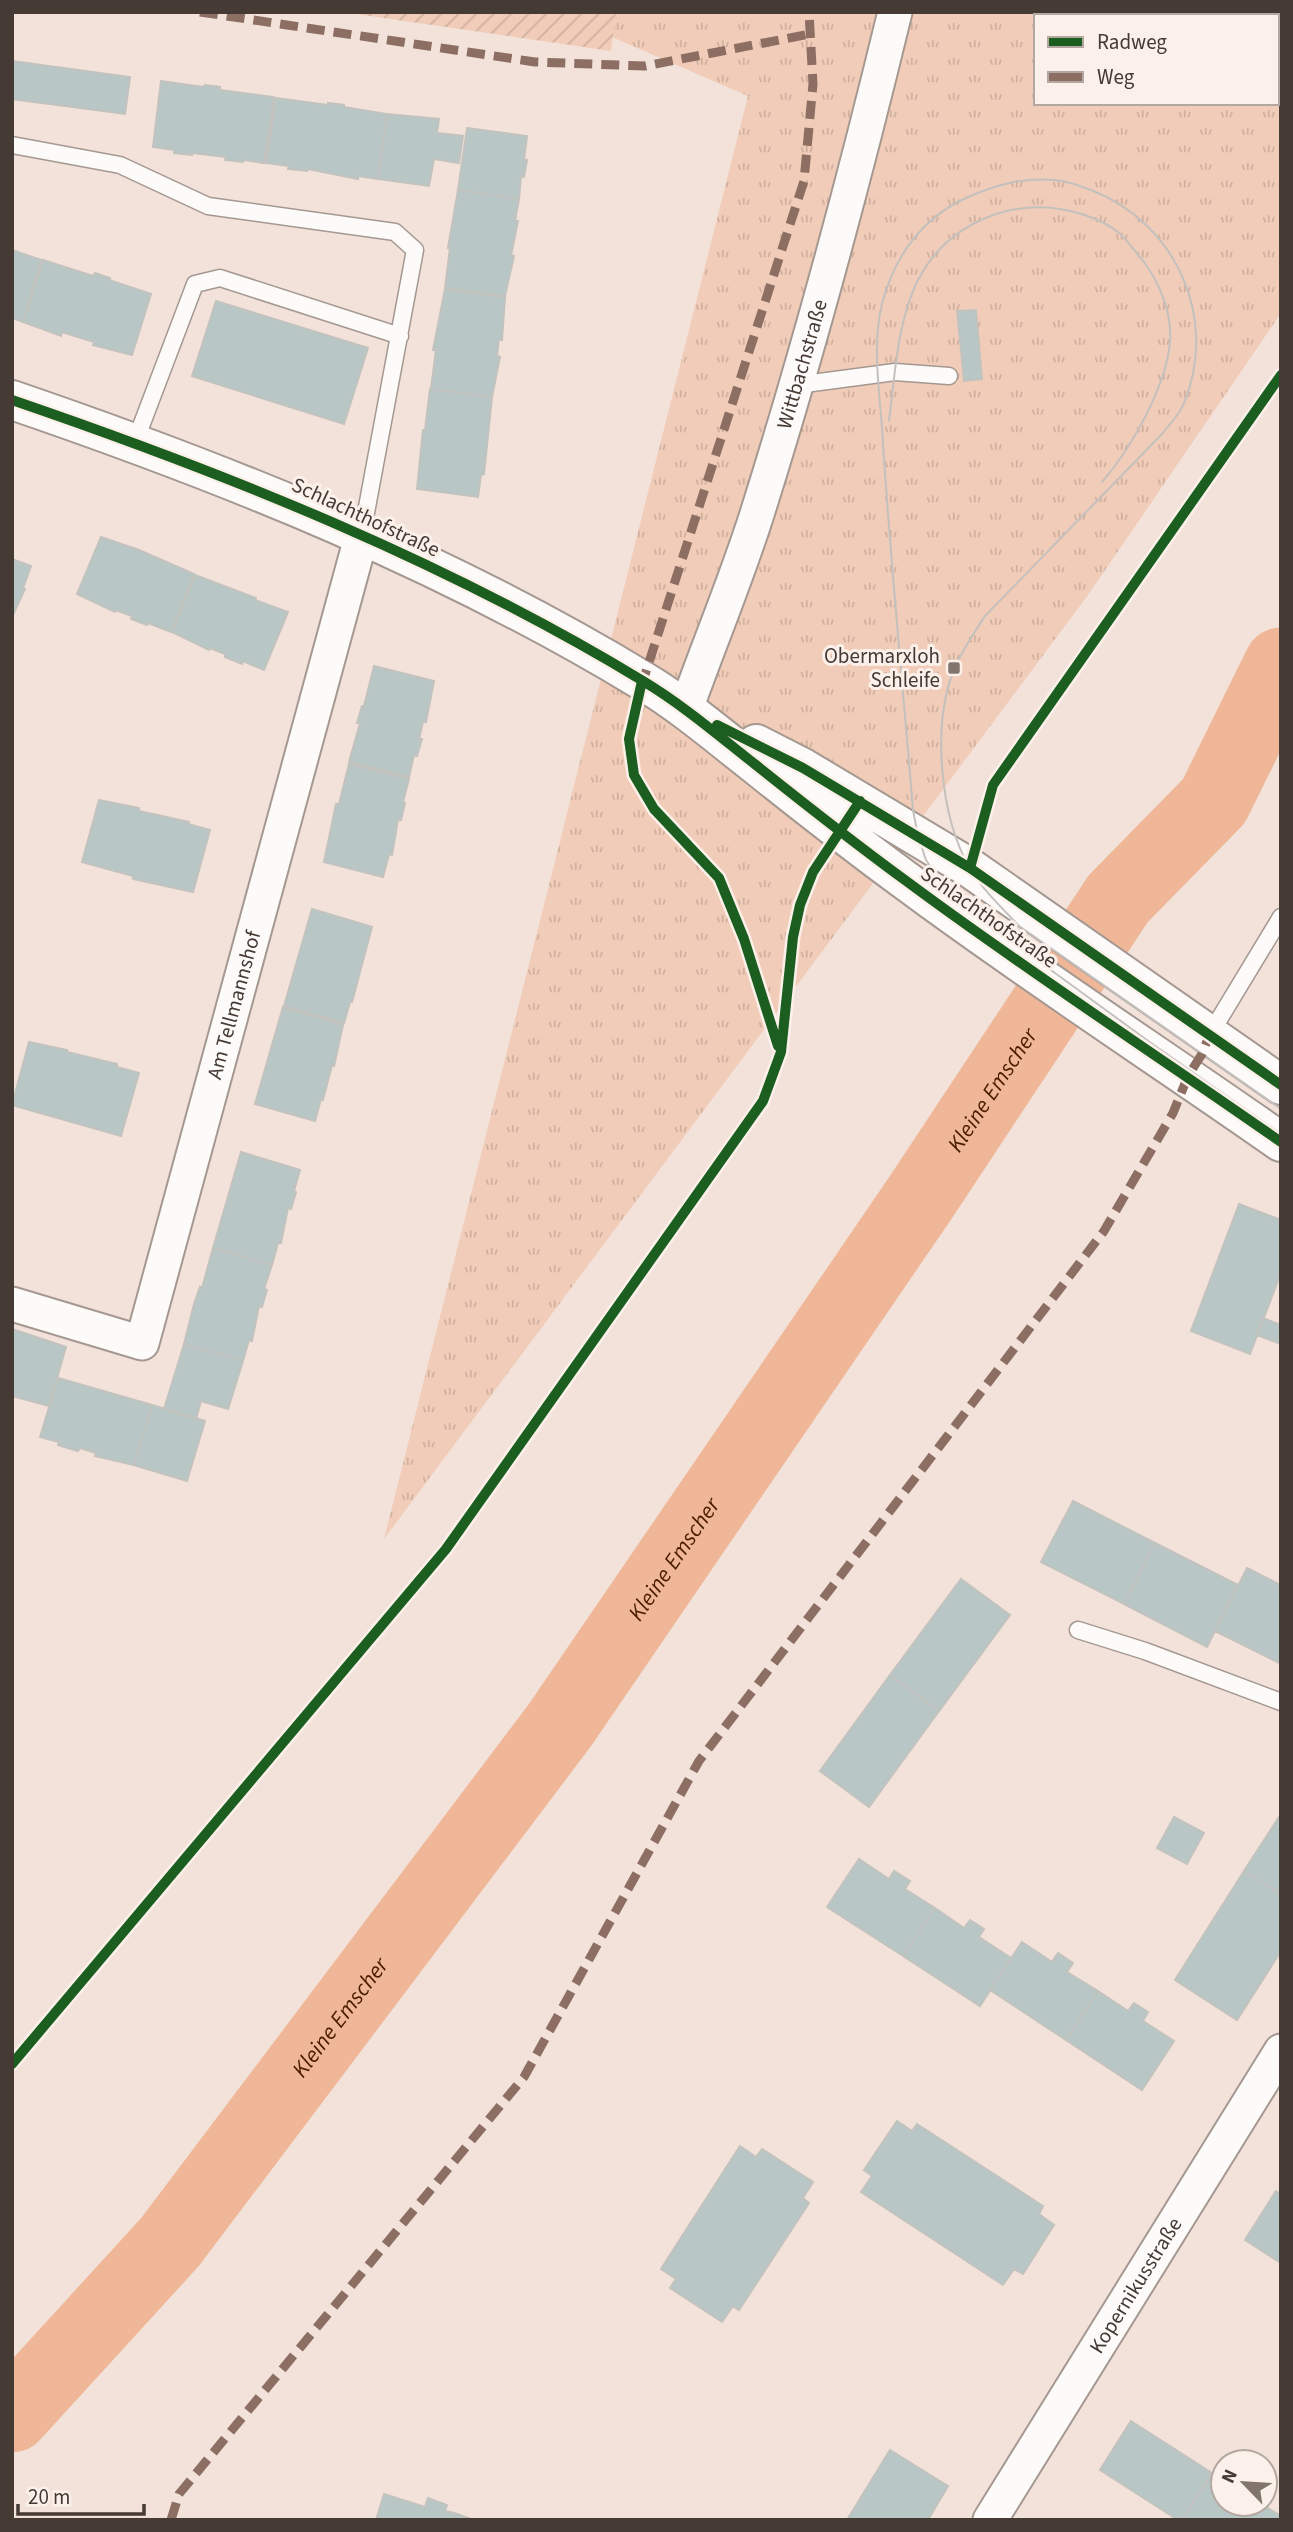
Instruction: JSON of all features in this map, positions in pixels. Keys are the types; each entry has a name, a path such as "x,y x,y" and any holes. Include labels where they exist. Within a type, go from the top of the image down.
{"street":[{"name":"Wittbachstraße","path":"686,709 756,517 797,385 895,12"},
{"name":"Schlachthofstraße","path":"12,400 135,442 275,496 362,534 511,607 686,709 803,768 970,867 1173,1012 1281,1085"},
{"name":"Am Tellmannshof","path":"12,1304 142,1343 362,534"},
{"name":"Schlachthofstraße","path":"686,709 840,832 983,937 1281,1142"},
{"name":"Kopernikusstraße","path":"990,2520 1281,2051"}],"lane":[{"path":"12,145 120,165 208,206 395,232 415,250 362,534"},
{"path":"135,442 195,284 220,278 400,336"},
{"path":"797,385 895,372 949,376"},
{"path":"1209,1036 1281,917"},
{"path":"1078,1630 1145,1651 1281,1702"}],"green space":[{"path":"342,12 616,12 611,51"},
{"path":"616,12 1281,12 1281,313 1088,595 384,1539 748,96 612,37"}],"building":[{"path":"12,61 130,77 125,114 12,99"},
{"path":"161,81 220,87 220,90 274,97 264,163 174,153 174,150 153,147"},
{"path":"276,98 344,105 387,114 378,179 358,176 358,179 308,169 288,169 289,166 266,163"},
{"path":"387,114 439,119 437,133 463,136 459,163 434,159 429,186 378,179"},
{"path":"467,128 527,136 524,159 527,160 524,177 521,176 519,199 458,190"},
{"path":"458,190 519,199 515,221 518,221 511,255 514,256 505,296 445,288 448,248"},
{"path":"12,250 41,260 23,322 12,318"},
{"path":"43,260 93,276 95,273 151,294 132,355 93,345 94,342 62,332 61,336 23,322"},
{"path":"445,289 505,297 502,340 499,339 497,356 500,357 492,397 431,389 436,350 433,350"},
{"path":"216,301 368,348 344,424 192,376"},
{"path":"976,310 982,379 964,381 957,311"},
{"path":"430,389 492,397 484,474 481,475 478,497 417,489"},
{"path":"101,537 194,574 171,632 131,619 132,616 116,610 115,612 77,594"},
{"path":"12,559 31,566 23,588 25,589 12,617"},
{"path":"195,575 288,612 264,670 225,657 225,654 210,648 209,650 172,632"},
{"path":"374,666 434,681 426,722 423,722 419,739 422,739 417,756 414,755 409,777 349,762"},
{"path":"349,764 409,779 392,855 389,854 383,877 324,862 336,804 339,804"},
{"path":"99,800 139,808 139,811 189,822 188,824 210,830 193,892 133,879 133,876 82,862"},
{"path":"312,909 372,927 344,1023 284,1006"},
{"path":"283,1007 343,1025 334,1066 332,1065 315,1121 255,1104"},
{"path":"29,1042 117,1064 117,1067 139,1073 121,1136 12,1105"},
{"path":"241,1152 300,1170 281,1243 278,1243 272,1265 213,1248"},
{"path":"1239,1204 1281,1220 1281,1273 1250,1354 1191,1331"},
{"path":"213,1248 272,1265 264,1289 267,1290 262,1307 259,1306 252,1341 249,1340 243,1361 184,1344"},
{"path":"1263,1318 1281,1325 1281,1344 1257,1335"},
{"path":"12,1329 66,1347 49,1406 12,1396"},
{"path":"184,1344 243,1361 228,1409 201,1401 196,1419 164,1409"},
{"path":"58,1378 152,1405 134,1465 95,1456 96,1453 80,1448 78,1451 40,1437"},
{"path":"152,1405 205,1421 187,1481 134,1465"},
{"path":"1073,1501 1155,1543 1124,1604 1041,1562"},
{"path":"1155,1543 1238,1585 1207,1647 1124,1604"},
{"path":"1247,1568 1281,1585 1281,1664 1215,1631"},
{"path":"961,1579 1010,1615 939,1711 890,1675"},
{"path":"890,1675 939,1711 869,1807 820,1771"},
{"path":"1174,1817 1204,1833 1187,1864 1157,1848"},
{"path":"1279,1817 1281,1818 1281,1894 1244,1871"},
{"path":"859,1859 889,1879 894,1871 910,1881 905,1889 935,1908 903,1956 827,1907"},
{"path":"1244,1871 1281,1894 1281,1951 1237,2020 1175,1980"},
{"path":"935,1908 964,1928 970,1920 984,1929 979,1937 1011,1958 980,2006 903,1956"},
{"path":"1022,1942 1052,1962 1058,1953 1073,1963 1067,1972 1098,1991 1066,2040 990,1990"},
{"path":"1098,1991 1128,2011 1134,2003 1148,2012 1143,2021 1174,2041 1142,2090 1066,2040"},
{"path":"897,2121 912,2131 917,2124 1043,2206 1039,2214 1054,2225 1023,2274 1014,2269 1003,2285 861,2192 872,2176 864,2170"},
{"path":"740,2146 756,2157 762,2149 813,2182 803,2198 809,2203 739,2310 733,2306 722,2322 670,2288 676,2279 661,2269"},
{"path":"1276,2191 1281,2195 1281,2263 1245,2240"},
{"path":"1131,2421 1209,2471 1209,2478 1182,2520 1178,2520 1100,2470"},
{"path":"890,2450 948,2486 928,2520 847,2520"},
{"path":"1209,2478 1209,2518 1281,2516 1281,2520 1182,2520"},
{"path":"384,2494 425,2507 428,2498 447,2505 445,2511 454,2513 452,2520 376,2520"},
{"path":"454,2513 474,2520 452,2520"}],"waterway":[{"name":"Kleine Emscher","path":"12,2415 170,2242 560,1725 921,1197 1118,899 1214,801 1281,665"}],"tram line":[{"path":"1281,1109 1019,926 987,892 970,869 952,823 942,770 941,742 948,690 958,660 985,616 1162,434 1184,403 1194,371 1196,338 1192,307 1182,277 1167,249 1146,225 1121,205 1074,184 1043,179 998,186 950,206 923,228 894,270 879,321 878,374 890,536 913,810 918,836 926,860 952,898 1281,1134"},
{"path":"889,421 898,350 910,298 930,261 946,243 985,218 1007,211 1054,208 1078,213 1116,230 1144,262 1164,299 1170,330 1167,358 1155,396 1124,452 1102,482"}],"marked path":[{"path":"200,12 535,62 645,66 810,34"},
{"path":"641,687 804,181 813,84 809,12"},
{"path":"171,2520 179,2494 524,2077 699,1761 1104,1231 1173,1113 1209,1036"}],"cycle path":[{"path":"970,868 993,785 1281,375"},
{"path":"12,400 256,490 414,559 492,597 643,681 687,710 851,840 955,916 1281,1142"},
{"path":"642,681 629,739 634,775 654,809 719,878 744,939 778,1046"},
{"path":"717,725 803,768 970,868 1281,1085"},
{"path":"12,2064 446,1549 763,1101 781,1052 793,937 800,905 813,872 860,801"}],"place":[{"name":"Obermarxloh Schleife","path":"954,668"}]}
